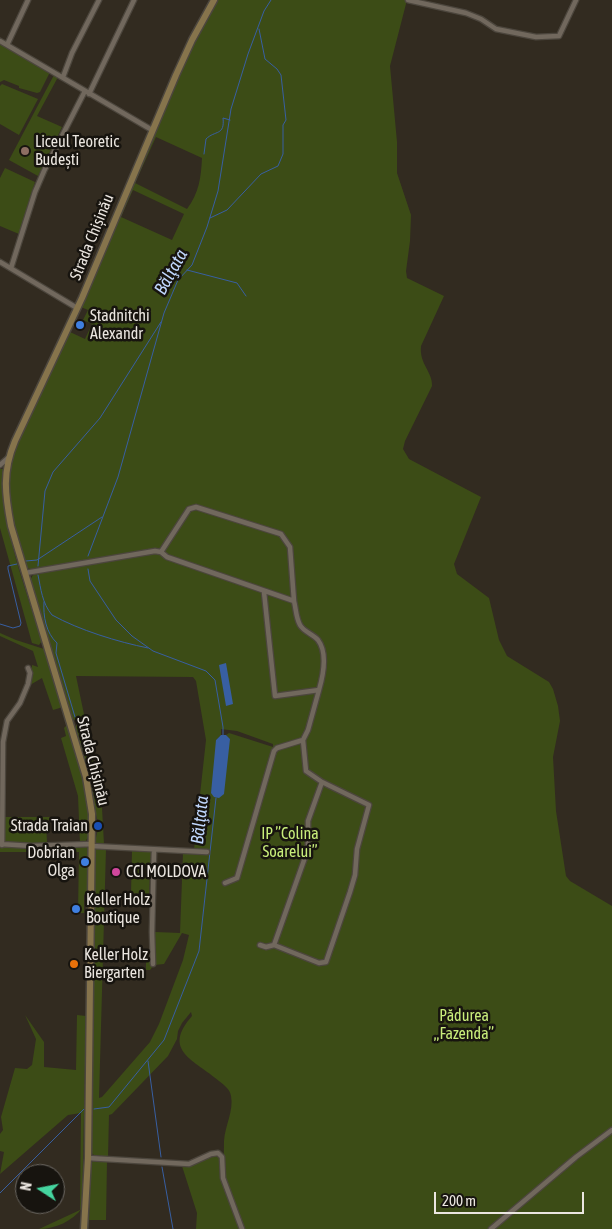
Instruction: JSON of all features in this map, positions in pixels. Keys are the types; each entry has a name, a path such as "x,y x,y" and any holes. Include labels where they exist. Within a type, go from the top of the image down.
{"street":[{"path":"7,45 28,0"},
{"path":"63,77 72,53 99,0"},
{"path":"11,268 35,192 44,171 134,0"},
{"name":"Strada Chișinău","path":"84,1229 88,1158 92,814 86,777 11,526 6,501 8,458 78,308 152,130 192,40 214,0"},
{"path":"408,0 466,13 481,19 496,29 543,37 559,36 576,0"},
{"path":"0,41 152,130"},
{"path":"0,262 78,308"},
{"name":"Strada Chișinău","path":"0,466 8,458"},
{"path":"161,552 189,508 196,507 282,534 290,547 294,601 300,626 318,639 324,661 324,673 308,730 303,740 306,771 314,778 369,804 357,849 355,875 326,962 319,963 274,945 266,947 260,945"},
{"path":"24,573 156,551 161,552 167,557 294,601"},
{"path":"264,592 275,696 319,690"},
{"path":"28,668 30,673 28,684 20,703 5,726 1,844 92,845 207,852"},
{"path":"225,883 237,878 274,750 303,740"},
{"path":"274,945 308,849 308,821 322,782"},
{"path":"153,964 154,850"},
{"path":"491,1229 576,1157 612,1130"},
{"path":"88,1158 189,1164 211,1154 218,1153 222,1157 223,1178 242,1229"}],"green space":[{"name":"Pădurea „Fazenda”","path":"218,0 407,0 390,66 397,142 397,173 411,215 406,271 407,278 444,296 421,346 422,358 432,381 432,386 405,441 403,449 409,459 481,497 454,564 457,574 489,598 499,640 507,656 549,682 553,689 560,721 553,757 556,811 566,876 570,881 612,906 612,1229 243,1229 224,1178 224,1141 232,1101 231,1096 226,1087 185,1054 181,1046 180,1038 183,1028 192,1016 191,1012 182,1023 177,1039 168,1056 109,1115 108,1157 94,1155 90,1152 95,849 106,849 99,1098 102,1097 150,1042 159,1024 183,960 189,935 182,933 164,964 154,965 150,970 146,970 146,960 151,960 154,964 155,932 180,933 183,853 207,854 208,849 194,849 206,740 196,681 193,677 76,676 85,719 75,720 71,718 30,582 31,578 40,572 119,560 119,555 33,570 25,567 12,514 9,477 16,446 70,332 85,339 92,324 83,320 88,310 81,307 181,69","holes":["156,137 202,158 199,185 187,209 135,183","133,190 184,214 172,240 121,217","221,729 237,731 273,744 273,747 229,733 226,735 230,739 216,740 221,735"]},
{"path":"0,44 50,72 40,92 37,93 19,88 19,86 4,80 0,82"},
{"path":"54,75 58,77 37,116 62,127 38,176 9,160"},
{"path":"2,84 38,99 19,135 0,124 0,86"},
{"path":"5,168 35,182 19,234 0,226 0,178"},
{"path":"0,469 3,469 3,491 10,535 42,641 39,645 32,643 0,528"},
{"path":"0,633 44,649 63,707 53,710 42,678 30,685 32,665 38,667 33,651 0,636"},
{"path":"86,724 102,808 104,844 98,845 95,842 98,829 100,829 100,820 97,819 90,781 75,727"},
{"path":"68,726 85,786 90,820 89,834 85,842 80,843 78,796 61,738 66,736 64,728"},
{"path":"4,817 58,817 58,820 48,820 46,823 47,842 49,844 5,843"},
{"path":"0,846 86,846 89,851 88,893 84,895 84,913 78,913 79,852 0,852"},
{"path":"132,851 151,852 149,894 131,893"},
{"path":"25,1015 44,1042 44,1067 76,1070 77,1015 86,1016 82,1208 74,1217 69,1220 45,1229 39,1229 80,1210 81,1113 68,1115 0,1174 4,1152 0,1151 0,1134 3,1130 1,1117 15,1068 27,1069 32,1065 36,1039"},
{"path":"217,1155 221,1159 222,1179 240,1229 196,1229 197,1213 182,1166 189,1166"},
{"path":"93,1161 107,1161 106,1220 89,1220 91,1164"}],"water":[{"path":"226,663 233,704 226,706 219,665"},
{"path":"221,735 226,735 230,739 224,794 219,798 214,797 211,793 216,740"}],"waterway":[{"name":"Bălţata","path":"88,556 118,477 164,313 178,280 192,265 207,227 218,191 231,109 248,54 264,11 271,0"},
{"path":"210,218 227,210 261,174 278,166 283,154 283,125 286,120 281,75 265,59 259,29"},
{"path":"204,154 206,139 221,130 223,118 230,120"},
{"path":"187,270 237,283 246,296"},
{"path":"38,566 45,491 53,472 100,418 161,322"},
{"path":"26,561 37,560 102,517"},
{"path":"0,624 13,628 20,626 21,623 8,569 8,566 17,564"},
{"name":"Bălţata","path":"88,569 90,581 116,620 132,636 153,651 206,671 215,680 223,735"},
{"path":"38,575 44,601 52,615 74,626 99,635 148,648"},
{"path":"44,602 46,624 50,634 57,643 56,653 75,717"},
{"name":"Bălţata","path":"94,1109 109,1107 164,1040 199,951 216,798"},
{"name":"Bălţata","path":"148,1061 161,1157"},
{"path":"0,1193 84,1109"},
{"name":"Bălţata","path":"162,1167 173,1229"}],"place":[{"name":"Liceul Teoretic Budești","path":"25,151"},
{"name":"Stadnitchi Alexandr","path":"80,325"},
{"name":"Strada Traian","path":"98,826"},
{"name":"Dobrian Olga","path":"85,862"},
{"name":"CCI MOLDOVA","path":"116,872"},
{"name":"Keller Holz Boutique","path":"76,909"},
{"name":"Keller Holz Biergarten","path":"74,964"}],"park label":[{"name":"IP ”Colina Soarelui”","path":"290,843"}]}
